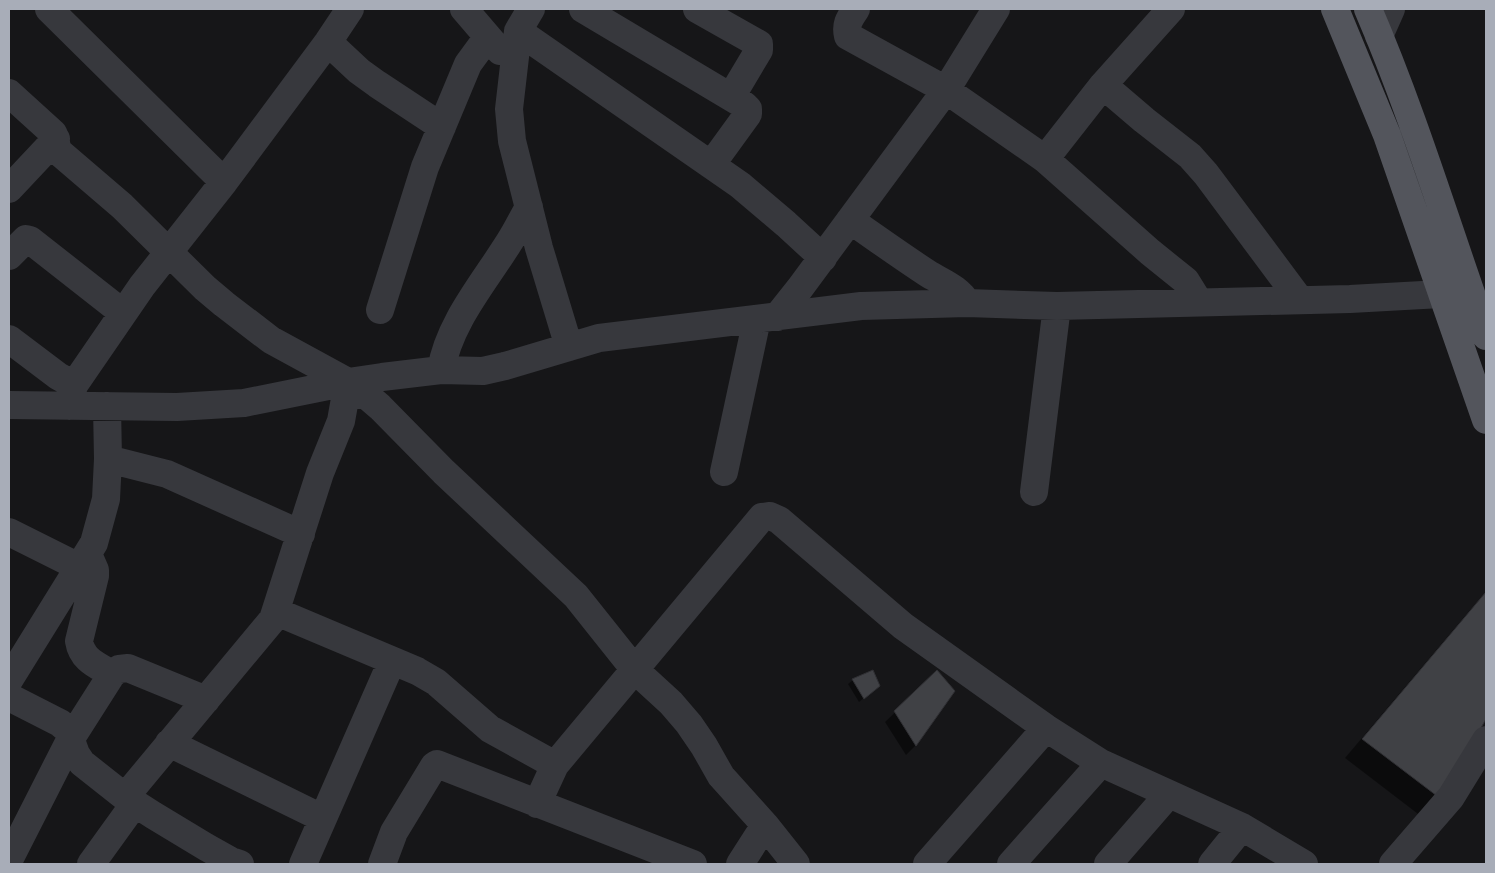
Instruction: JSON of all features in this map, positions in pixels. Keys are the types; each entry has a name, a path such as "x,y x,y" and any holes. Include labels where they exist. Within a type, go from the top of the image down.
{"main road":[{"path":"1335,9 1387,135 1486,420"},
{"path":"1368,9 1429,168 1478,288 1486,336"}],"street":[{"path":"72,395 123,313 224,182 328,42 350,9"},
{"path":"464,9 487,38 514,66"},
{"path":"582,9 731,97 748,109 748,114 711,165"},
{"path":"697,9 759,44 759,50 731,97"},
{"path":"856,9 849,19 846,28 848,36 946,90 1044,159 1186,281 1199,302"},
{"path":"724,472 767,318 823,258 946,90 996,9"},
{"path":"1044,159 1103,84 1170,9"},
{"path":"1379,36 1391,9"},
{"path":"59,12 224,182"},
{"path":"569,347 539,248 512,141 510,109 514,66 524,20 711,165 740,185 823,258"},
{"path":"380,310 425,167 468,64 487,38"},
{"path":"328,42 371,80 442,127"},
{"path":"1103,84 1144,120 1190,156 1206,174 1300,300"},
{"path":"9,93 53,133 59,152 122,206 224,304 271,340 347,388 366,395 444,472 576,596 635,670 671,703 683,717 704,746 721,776 765,825 796,864"},
{"path":"9,189 56,139"},
{"path":"441,370 444,356 461,316 509,243 529,207"},
{"path":"850,220 930,275 954,289 963,296 967,303"},
{"path":"9,256 26,239 30,240 123,313"},
{"path":"9,405 72,395 107,406 177,407 244,403 347,388 441,370 483,371 599,338 861,306 967,303 1058,306 1300,300 1441,294"},
{"path":"1034,492 1058,306"},
{"path":"9,340 58,376 72,395"},
{"path":"99,861 130,800 169,743 277,612 320,473 341,421 347,388"},
{"path":"107,406 108,459 106,499 94,543 10,697 60,722 67,729 76,754 82,763 130,800 206,848 240,864"},
{"path":"108,459 167,474 301,534"},
{"path":"537,804 554,765 762,517 770,516 779,520 903,626 1046,728 1101,763 1242,828 1304,864"},
{"path":"9,532 83,561 95,570 79,641 80,649 86,658 112,674"},
{"path":"277,612 417,671 436,682 490,729 554,765"},
{"path":"303,864 392,660"},
{"path":"9,860 70,740 112,674 119,669 128,668 206,700"},
{"path":"927,864 1046,728"},
{"path":"1392,864 1452,797 1486,740"},
{"path":"169,743 322,818"},
{"path":"1010,864 1101,763"},
{"path":"382,864 394,832 437,764 693,864"},
{"path":"1108,864 1168,795"},
{"path":"740,864 765,825"},
{"path":"1212,864 1242,828"}],"building":[{"path":"1486,592 1486,719 1441,799 1362,739"},
{"path":"873,670 880,686 864,699 852,679"},
{"path":"937,670 955,691 916,746 894,711"}]}
